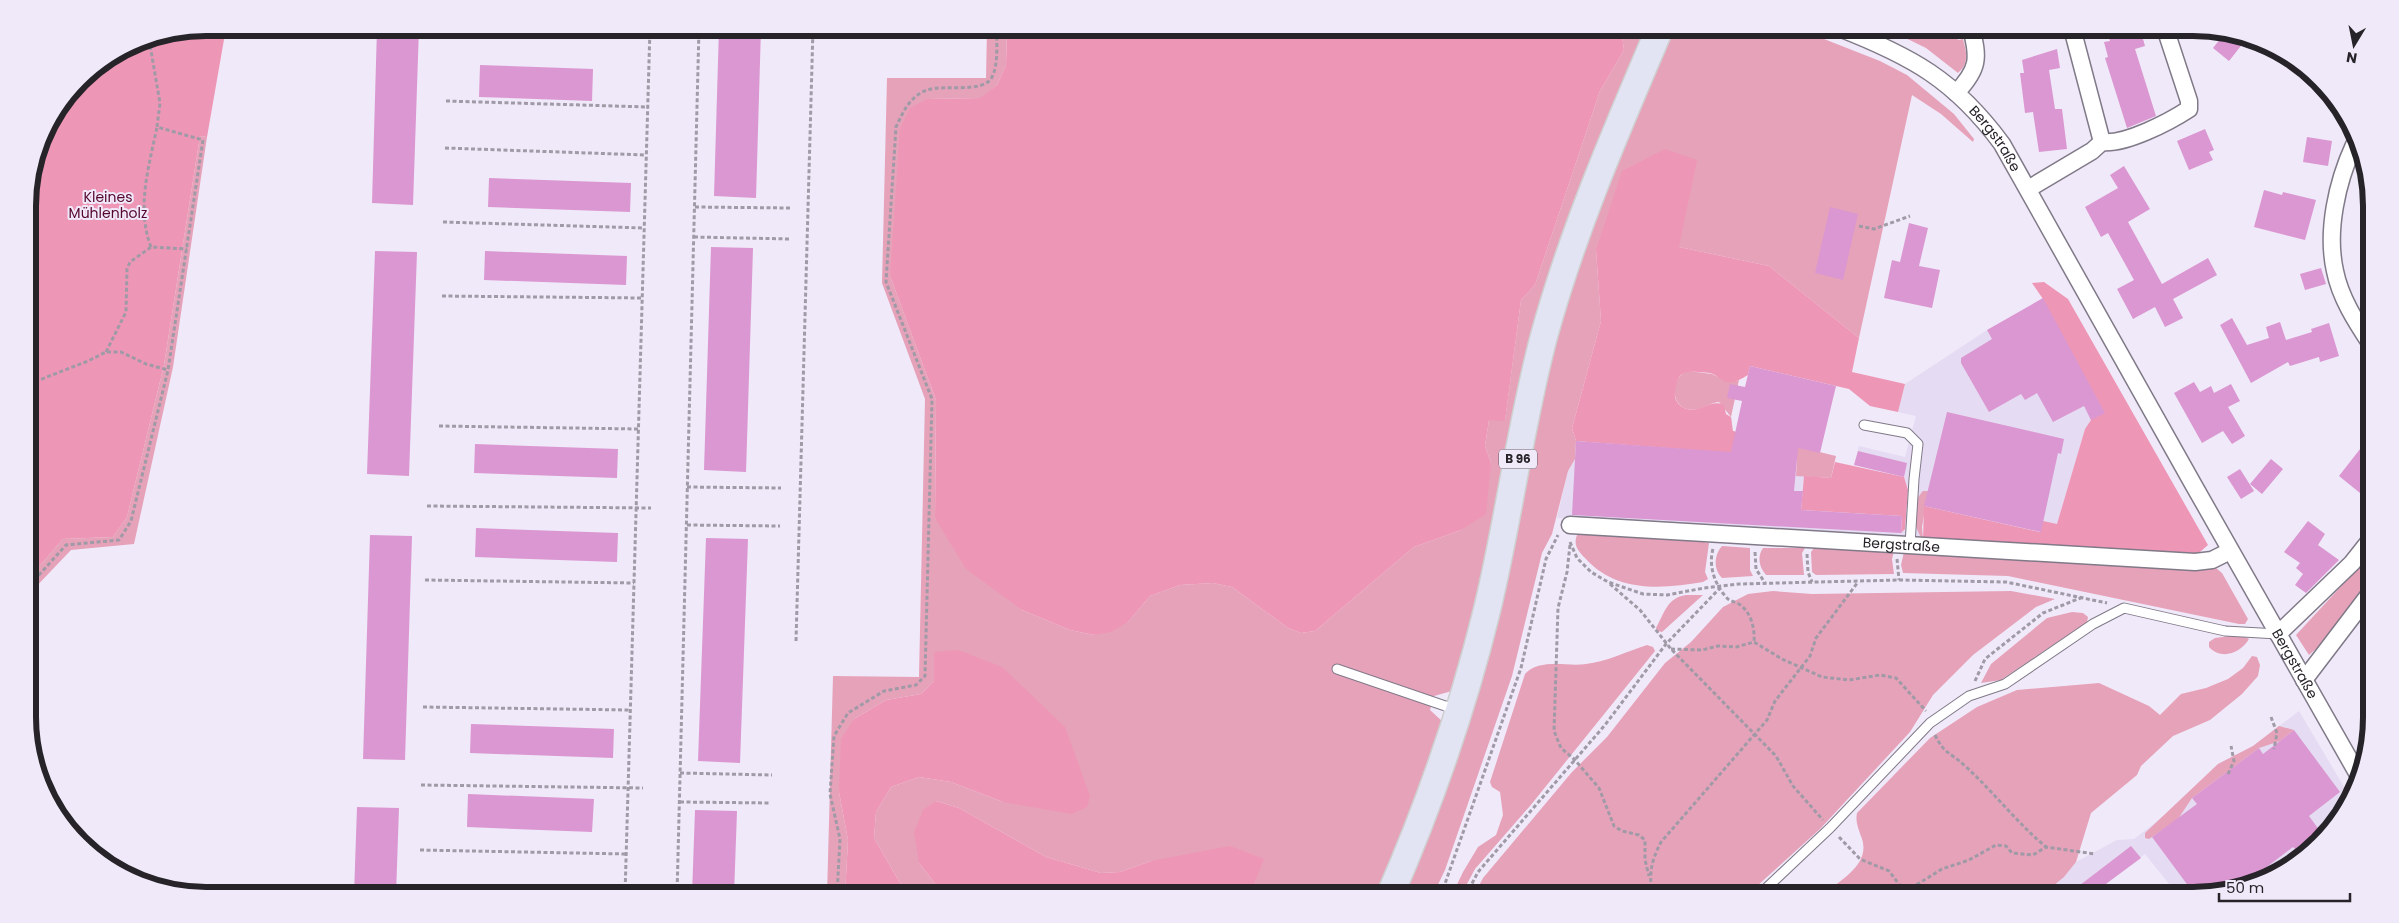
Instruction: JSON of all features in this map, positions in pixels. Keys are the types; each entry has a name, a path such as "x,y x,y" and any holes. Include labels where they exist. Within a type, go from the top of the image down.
{"main road":[{"name":"B 96","path":"1393,886 1433,789 1459,711 1487,609 1544,337 1570,249 1657,36"}],"street":[{"name":"Bergstraße","path":"1846,36 1887,47 1916,62 1973,107 1997,137 2355,769"},
{"path":"1956,93 1975,69 1976,46 1973,36"},
{"path":"2074,36 2102,142"},
{"path":"2102,142 2108,143 2134,135 2173,119 2189,109 2189,101 2168,36"},
{"path":"2028,189 2092,152 2102,142"},
{"path":"2352,148 2346,161 2331,228 2335,272 2353,318 2363,333"},
{"name":"Bergstraße","path":"1570,525 2194,562 2212,560 2230,551"},
{"path":"2278,634 2352,563 2363,549"},
{"path":"2304,680 2363,603"}],"lane":[{"path":"1864,425 1907,433 1918,444 1910,545"},
{"path":"1768,886 1830,828 1930,723 1969,696 2005,684 2093,624 2124,608 2225,631 2278,634"},
{"path":"1337,669 1459,711"}],"path":[{"path":"625,887 650,36"},
{"path":"677,887 699,36"},
{"path":"796,641 813,36"},
{"path":"837,887 840,839 830,794 834,736 848,713 884,691 916,685 924,676 932,399 886,282 896,127 906,105 927,90 983,85 991,79 996,67 997,36"},
{"path":"150,46 160,103 144,193 144,230 151,247"},
{"path":"446,101 648,107"},
{"path":"36,578 66,545 119,540 131,521 168,370 203,140 156,126"},
{"path":"445,148 646,155"},
{"path":"695,207 791,208"},
{"path":"1859,226 1874,229 1910,216"},
{"path":"443,222 644,228"},
{"path":"694,237 790,239"},
{"path":"106,352 126,312 127,269 130,262 151,247 187,249"},
{"path":"442,296 642,298"},
{"path":"37,381 88,362 106,352 121,352 146,364 168,370"},
{"path":"439,426 638,429"},
{"path":"688,487 782,488"},
{"path":"427,506 651,508"},
{"path":"687,525 780,526"},
{"path":"1570,525 1568,572 1558,608 1558,666 1553,698 1554,731 1561,748 1574,759 1598,788 1614,826 1622,831 1640,835 1645,840 1645,860 1651,886"},
{"path":"1444,886 1521,668 1546,560 1559,534 1570,525"},
{"path":"1716,534 1711,554 1711,572 1728,599 1740,604 1749,616 1755,632 1754,642"},
{"path":"1755,536 1756,569 1766,584"},
{"path":"1810,539 1807,552 1808,572 1812,582"},
{"path":"1570,543 1577,558 1590,572 1608,582 1643,594 1667,595 1704,588 1812,582 2006,582 2084,597 2124,608"},
{"path":"425,580 634,583"},
{"path":"1650,880 1651,862 1661,842 1767,720 1775,701 1810,656 1816,638 1859,581"},
{"path":"1608,582 1640,610 1670,649 1776,756 1793,786 1830,828 1860,858 1889,871 1900,886"},
{"path":"1471,886 1478,872 1605,725 1666,644 1721,588"},
{"path":"1969,696 1985,659 2043,613 2084,597"},
{"path":"1670,649 1702,650 1718,646 1736,647 1754,642 1800,668 1822,676 1849,680 1880,675 1896,678 1925,709 1942,749 1963,764 2020,825 2046,847 2096,854"},
{"path":"423,707 630,710"},
{"path":"2271,717 2277,733 2274,749"},
{"path":"2228,774 2234,761 2231,746"},
{"path":"680,773 772,775"},
{"path":"421,785 643,788"},
{"path":"680,802 771,803"},
{"path":"1912,886 1942,869 1969,860 1996,845 2006,846 2012,853 2033,855 2046,847"},
{"path":"420,850 626,854"}],"shaded area":[{"path":"987,36 1007,36 1006,65 997,85 981,98 927,99 890,276 936,400 935,518 1022,610 1070,630 1094,635 1128,622 1150,596 1180,585 1213,583 1232,587 1288,628 1301,633 1315,631 1414,547 1461,530 1491,463 1485,446 1489,420 1505,420 1521,300 1535,285 1600,91 1624,50 1622,36 1643,36 1595,148 1559,244 1532,334 1476,604 1452,691 1434,696 1430,710 1443,722 1399,845 1381,886 1253,886 1263,859 1151,861 1120,872 1101,873 1046,857 959,808 936,801 919,863 937,887 902,887 874,838 876,812 891,787 919,777 951,782 1003,802 934,681 921,694 886,700 854,719 839,792 848,840 845,887 827,887 833,676 919,677 925,399 882,283 887,78 986,78"},
{"path":"1670,36 1816,36 1880,61 1907,75 1954,114 1974,139 1973,142 1941,114 1912,95 1859,338 1769,266 1679,247 1596,250 1601,321 1572,428 1576,441 1575,459 1568,471 1552,534 1542,553 1512,676 1445,870 1437,886 1404,886 1497,611 1555,341 1581,254"},
{"path":"1901,36 1957,36 1958,40 1963,39 1966,61 1958,73 1926,48"},
{"path":"200,136 207,137 173,367 134,544 71,550 36,586 36,570 63,539 113,537 127,517 164,365"},
{"path":"2043,299 2105,413 2085,429 2057,525 2041,532 1925,506 1922,527 1923,540 1557,518 1568,471 1575,459 1576,441 1797,458 1796,475 1804,476 1801,506 1573,498 1902,516 1901,532 1905,529 1908,490 1904,477 1854,465 1859,446 1905,457 1916,416 1898,412 1905,384 1987,330"},
{"path":"1688,371 1712,374 1728,382 1739,380 1731,417 1719,402 1694,410 1684,408 1679,404 1675,394 1676,382 1683,373"},
{"path":"1731,417 1733,431 1836,456 1831,478 1796,476 1797,458 1731,432"},
{"path":"1923,491 1928,491 1922,527 1923,540 1917,529 1914,516 1916,502"},
{"path":"1588,532 1676,537 1709,543 1705,572 1708,579 1703,582 1656,587 1625,583 1611,578 1597,569 1577,548 1577,535"},
{"path":"1722,546 1750,548 1750,570 1753,576 1722,578 1717,570 1716,558"},
{"path":"1763,548 1805,548 1802,553 1804,575 1766,575 1760,562"},
{"path":"1814,548 1894,551 1892,559 1894,574 1816,575 1812,572 1811,552"},
{"path":"1904,552 2216,568 2222,573 2248,619 2245,624 2239,624 2008,576 1903,573 1901,565"},
{"path":"2363,563 2363,588 2317,648 2309,655 2296,635"},
{"path":"1773,591 1812,594 2011,591 2055,599 2036,607 1973,655 1933,695 1910,732 1820,829 1757,886 1479,886 1483,878 1572,772 1607,737 1665,663 1691,642 1723,607 1748,594"},
{"path":"1686,595 1703,595 1662,632 1658,631 1656,628 1667,607 1675,599"},
{"path":"2072,612 2083,613 2088,617 2087,622 2001,680 1981,683 1991,664 2047,618"},
{"path":"2230,636 2249,639 2236,652 2230,654 2219,653 2209,647 2209,642 2215,638"},
{"path":"1647,645 1653,647 1655,651 1530,806 1475,869 1466,886 1456,886 1478,847 1496,835 1503,815 1500,792 1492,787 1490,782 1525,674 1538,666 1554,664 1579,665 1594,663"},
{"path":"2252,656 2257,657 2260,665 2258,676 2242,694 2210,720 2173,736 2141,766 2137,775 2091,813 2076,862 2064,877 2053,886 1834,886 1853,870 1862,856 1862,839 1857,823 1857,813 1930,738 1977,707 2017,690 2099,683 2149,706 2160,715 2181,694 2206,688 2228,679 2243,668"},
{"path":"2299,711 2346,790 2328,820 2313,837 2278,864 2247,878 2226,883 2204,886 2171,886 2145,854 2103,886 2037,886 2064,877 2076,862 2117,840 2134,839 2169,812 2218,764 2253,746"},
{"path":"2279,726 2294,730 2280,741 2259,748 2192,798 2178,819 2149,839 2145,838 2145,833 2218,764 2253,746"}],"green space":[{"name":"Kleines Mühlenholz","path":"225,36 207,137 200,136 164,365 127,517 113,537 63,539 36,570 37,195 42,162 49,141 71,103 103,71 131,54 162,42 184,38"},
{"path":"1007,36 1622,36 1624,50 1600,91 1535,285 1521,300 1505,421 1489,420 1485,446 1491,463 1486,514 1461,530 1414,547 1315,631 1301,633 1288,628 1232,587 1213,583 1180,585 1150,596 1128,622 1111,632 1094,635 1070,630 1022,610 966,569 935,518 936,400 890,276 900,128 910,108 927,99 980,98 997,85 1006,65"},
{"path":"1665,149 1697,160 1679,247 1769,266 1859,338 1852,372 1905,384 1898,412 1870,406 1849,389 1750,366 1748,375 1733,382 1721,380 1710,373 1683,373 1678,378 1675,397 1680,405 1689,410 1714,403 1724,405 1726,414 1731,417 1732,431 1768,440 1772,456 1576,441 1572,428 1601,321 1596,250 1622,171"},
{"path":"2044,282 2068,299 2208,545 2193,558 1923,540 1924,506 2040,532 2043,521 2057,524 2085,429 2091,420 2043,299 2032,283"},
{"path":"1835,462 1904,477 1908,490 1905,529 1901,533 1902,516 1801,510 1804,476 1831,478"},
{"path":"958,650 1002,667 1065,727 1090,796 1087,807 1071,814 1003,802 951,782 919,777 891,787 876,812 874,838 902,887 845,887 848,840 839,792 841,739 854,719 886,700 921,694 934,681 934,652"},
{"path":"936,801 959,808 1046,857 1101,873 1120,872 1151,861 1230,846 1264,859 1253,886 937,887 919,863 914,832 923,810"}],"building":[{"path":"377,36 419,36 413,205 372,203"},
{"path":"719,36 761,36 756,198 714,196"},
{"path":"2109,36 2142,36 2145,46 2135,49 2156,116 2127,128 2105,58 2108,57 2104,42 2110,41"},
{"path":"2220,39 2243,44 2229,61 2213,48"},
{"path":"2057,49 2060,68 2049,70 2055,109 2062,109 2067,149 2039,152 2033,112 2025,113 2020,73 2024,73 2022,60"},
{"path":"480,65 593,69 592,101 479,97"},
{"path":"2205,129 2214,150 2209,152 2213,160 2189,170 2177,141"},
{"path":"2307,137 2332,141 2328,166 2303,162"},
{"path":"2124,166 2150,209 2128,222 2162,284 2208,258 2217,275 2173,299 2183,318 2165,327 2155,307 2133,319 2117,289 2134,280 2108,233 2101,237 2085,207 2118,188 2110,175"},
{"path":"489,178 631,183 630,212 488,207"},
{"path":"2264,190 2282,195 2283,192 2316,200 2305,240 2254,227"},
{"path":"1830,207 1858,214 1843,280 1815,273"},
{"path":"1909,223 1928,228 1919,266 1940,270 1932,308 1884,298 1892,260 1900,262"},
{"path":"711,247 753,248 746,472 704,470"},
{"path":"375,251 417,252 409,476 367,474"},
{"path":"485,251 627,256 626,285 484,280"},
{"path":"2321,268 2326,284 2305,290 2300,274"},
{"path":"2043,298 2105,413 2091,420 2084,406 2053,422 2037,393 2025,400 2021,394 1989,412 1961,363 1961,358 1992,339 1987,330"},
{"path":"2232,318 2247,345 2269,338 2266,327 2280,322 2286,340 2312,332 2311,329 2329,323 2339,356 2320,362 2319,357 2290,366 2288,362 2251,383 2220,325"},
{"path":"1750,366 1836,386 1820,453 1798,448 1794,491 1803,491 1801,510 1902,516 1901,533 1572,515 1576,441 1731,452 1742,401 1727,398 1730,384 1745,387"},
{"path":"2194,382 2200,392 2211,386 2214,393 2231,384 2240,401 2228,407 2245,436 2232,444 2223,431 2202,443 2174,393"},
{"path":"1947,412 2064,439 2061,454 2058,453 2041,532 1924,506"},
{"path":"475,444 618,449 617,478 474,473"},
{"path":"2363,445 2363,489 2360,493 2339,476"},
{"path":"1858,451 1907,463 1904,477 1854,465"},
{"path":"2271,459 2283,469 2262,494 2250,484"},
{"path":"2240,469 2254,491 2241,499 2227,477"},
{"path":"2308,521 2325,534 2318,545 2339,560 2306,593 2295,585 2303,574 2296,568 2300,563 2284,552"},
{"path":"476,528 618,533 617,562 475,557"},
{"path":"370,535 412,536 405,760 363,759"},
{"path":"706,538 748,539 740,763 698,761"},
{"path":"471,724 614,729 613,758 470,753"},
{"path":"2294,730 2340,792 2309,816 2319,830 2295,849 2293,847 2259,873 2247,878 2226,883 2188,886 2152,837 2197,804 2192,798 2259,748 2263,754"},
{"path":"468,794 594,799 592,832 467,827"},
{"path":"357,807 399,808 396,887 354,887"},
{"path":"695,810 737,811 734,887 692,887"},
{"path":"2131,846 2141,858 2103,886 2079,886"}]}
